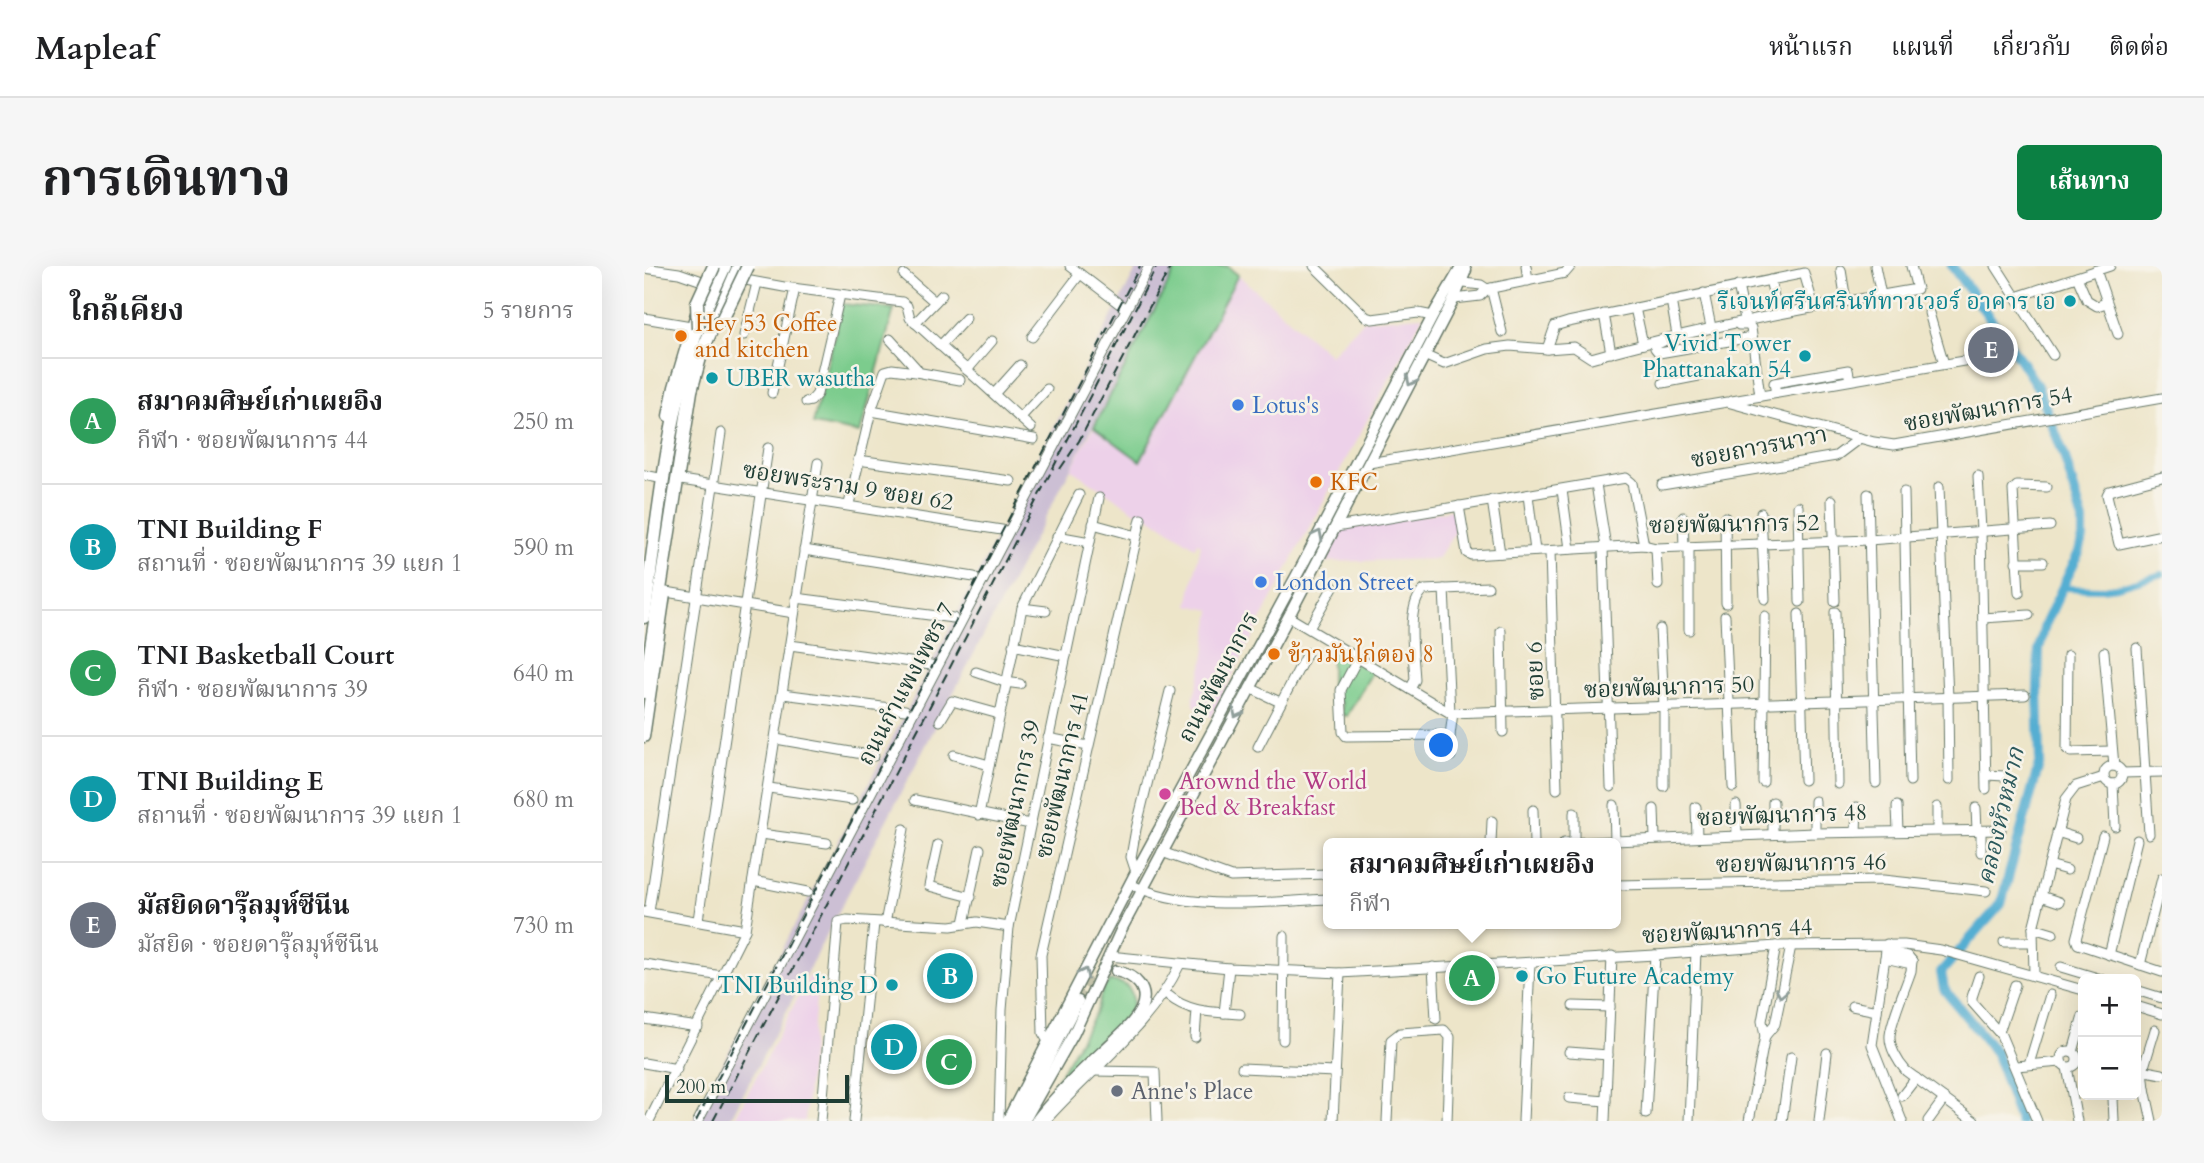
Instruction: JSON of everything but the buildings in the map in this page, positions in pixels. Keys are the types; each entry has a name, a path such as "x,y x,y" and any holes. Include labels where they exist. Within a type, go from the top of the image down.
{"highway":[{"path":"644,617 680,387 697,303 714,266"},
{"path":"694,328 725,266"},
{"path":"712,327 722,320 748,266"},
{"path":"644,692 691,391 712,327 739,275"}],"main road":[{"path":"644,574 674,387 694,328 705,282 714,266"},
{"path":"699,307 714,266"},
{"path":"644,737 696,392 706,356 739,275 748,266"},
{"name":"ถนนพัฒนาการ","path":"1024,1121 1074,1033 1142,890 1369,463 1424,355 1460,266"},
{"name":"ถนนพัฒนาการ","path":"1007,1121 1136,872 1433,316 1468,266"},
{"name":"ถนนพัฒนาการ","path":"1450,295 1464,283 1474,266"},
{"path":"1036,1121 1067,1084 1129,1026 1140,1010 1144,993 1138,982 1129,975 1116,971"},
{"path":"1016,1121 1078,1001"}],"street":[{"path":"1070,266 1126,309"},
{"name":"ถนนกำแพงเพชร 7","path":"698,1121 1149,266"},
{"path":"1314,266 1366,317 1371,319 1418,313 1433,316"},
{"path":"1526,266 1528,281"},
{"path":"1450,295 1481,296 1489,289 1565,273 1571,266"},
{"path":"1875,266 1881,295"},
{"path":"1424,355 1444,364 1487,349 1510,346 1546,349 1574,347 1591,359 1711,327 1917,289 1911,266"},
{"path":"1996,266 2053,355"},
{"path":"2016,297 2110,266"},
{"path":"644,268 687,275 705,282"},
{"path":"1841,270 1846,301"},
{"path":"2096,270 2118,334"},
{"path":"1546,349 1555,326 1804,273 1814,307"},
{"path":"1032,337 1080,274"},
{"path":"739,275 757,283 902,302 907,306 907,313 915,323 1031,428"},
{"path":"904,275 938,298 915,323"},
{"path":"2077,276 2087,300 2097,306 2106,303"},
{"path":"1770,280 1778,313"},
{"path":"744,335 757,283"},
{"path":"1464,283 1489,289 1502,332"},
{"path":"1738,286 1745,320"},
{"path":"772,394 795,288"},
{"path":"1704,293 1711,327"},
{"path":"806,402 811,401 817,394 840,295"},
{"path":"1671,300 1677,335"},
{"path":"1635,308 1643,344"},
{"path":"1929,313 1944,364"},
{"path":"1604,314 1611,353"},
{"path":"644,318 694,328"},
{"path":"940,346 966,318"},
{"path":"1752,337 1663,354 1655,348 1658,342 1748,325 1751,328 1760,396"},
{"path":"890,339 916,365 916,372"},
{"path":"967,370 992,341"},
{"path":"1727,402 1981,358"},
{"path":"1663,383 1755,365"},
{"path":"994,394 1020,366"},
{"path":"849,505 871,411 885,371 892,369 960,380"},
{"path":"1020,418 1047,389"},
{"name":"ซอยพัฒนาการ 54","path":"1369,463 1727,402 1895,445 2162,398"},
{"path":"871,411 1034,439"},
{"path":"721,433 698,597 646,912 745,930"},
{"name":"ซอยถาวรนาวา","path":"1662,485 1836,456 1860,438"},
{"path":"698,920 768,448"},
{"path":"858,460 1011,481"},
{"path":"648,1119 677,1069 745,930 818,463"},
{"path":"644,475 659,478"},
{"path":"1978,476 1986,789"},
{"path":"2162,477 2109,491 2107,495 2119,544 2162,535"},
{"path":"1336,527 1626,478 1630,480 1644,545"},
{"name":"ซอยพระราม 9 ซอย 62","path":"681,480 1009,531"},
{"path":"1596,484 1604,547 1611,787"},
{"path":"1939,487 1949,780"},
{"path":"2019,593 2014,487 2047,487"},
{"path":"1562,489 1570,549"},
{"path":"1904,492 1910,781"},
{"path":"1867,494 1876,783"},
{"path":"979,814 1022,608 1079,495"},
{"path":"1528,495 1535,551"},
{"name":"ซอยพัฒนาการ 39","path":"999,1121 1002,1010 1009,927 1099,498"},
{"path":"1492,500 1500,553"},
{"path":"1832,500 1835,601"},
{"name":"ซอยพัฒนาการ 52","path":"1459,506 1468,554 1644,545 1656,548 1869,540 2050,526"},
{"path":"1798,506 1800,602"},
{"path":"1761,513 1765,599"},
{"path":"1683,517 1687,547 1689,631"},
{"path":"1725,517 1726,603"},
{"name":"ซอยพัฒนาการ 41","path":"1048,1041 1043,1033 1041,955 1141,519"},
{"path":"1093,524 1137,536"},
{"path":"1057,536 1090,542"},
{"path":"1656,548 1658,585"},
{"path":"804,550 974,576"},
{"name":"ซอย 6","path":"1550,551 1557,789"},
{"path":"2016,562 2043,562"},
{"path":"1311,625 1333,587"},
{"path":"1410,689 1415,680 1412,608 1421,592 1488,587"},
{"path":"1444,589 1452,713 1451,756"},
{"path":"666,592 794,612"},
{"path":"796,598 953,618"},
{"path":"1022,608 1046,611"},
{"path":"1835,612 1838,784"},
{"path":"1798,614 1804,780"},
{"path":"1290,615 1311,625 1358,658 1452,713"},
{"path":"1290,615 1328,642 1334,643"},
{"path":"1983,618 2029,615"},
{"path":"1725,616 1733,787"},
{"path":"1763,782 1765,617"},
{"path":"1660,629 1664,786"},
{"path":"1502,631 1503,732"},
{"path":"790,645 931,665"},
{"path":"1013,645 1066,656"},
{"path":"2137,648 2149,834"},
{"path":"2104,652 2114,766 2122,773 2162,772"},
{"path":"1258,747 1307,653"},
{"path":"2068,655 2067,749 2071,752 2111,751"},
{"path":"1358,658 1341,690 1345,735 1450,735"},
{"path":"976,673 1020,684"},
{"path":"1250,688 1280,702"},
{"path":"1136,872 1131,857 1136,829 1170,691"},
{"path":"783,694 905,710"},
{"name":"ซอยพัฒนาการ 50","path":"1452,713 2025,695"},
{"path":"940,722 952,701 999,714"},
{"path":"1048,738 1088,746"},
{"path":"776,739 874,756"},
{"path":"954,755 989,765"},
{"path":"2104,777 2106,769 2114,766"},
{"path":"2104,777 2113,784 2120,781 2122,773"},
{"path":"1986,775 2004,776"},
{"path":"2034,975 2033,928 2069,792 2076,786 2104,777"},
{"path":"2113,784 2115,826"},
{"path":"769,788 852,800"},
{"path":"915,800 1030,824"},
{"path":"1815,801 1815,833"},
{"path":"1773,802 1773,834"},
{"path":"1614,805 1615,838"},
{"path":"1735,805 1737,835"},
{"path":"1897,806 1898,831"},
{"path":"1696,807 1697,836"},
{"path":"1856,832 1857,807"},
{"path":"1937,807 1937,830"},
{"path":"1976,808 1981,852"},
{"path":"1654,809 1655,838"},
{"path":"1533,810 1534,838"},
{"path":"1574,813 1574,838"},
{"path":"1491,838 1492,821"},
{"path":"885,923 904,830"},
{"name":"ซอยพัฒนาการ 48","path":"1621,841 1697,836 2001,830"},
{"path":"2057,832 2076,838"},
{"path":"761,834 827,843"},
{"path":"2103,836 2076,939 2078,944 2162,972"},
{"path":"2109,955 2137,840"},
{"path":"938,845 929,886 971,897"},
{"path":"964,923 980,849"},
{"path":"1162,852 1229,877 1323,874"},
{"path":"2049,865 2067,870"},
{"path":"2140,965 2162,878"},
{"name":"ซอยพัฒนาการ 46","path":"1621,885 1883,880 1986,891"},
{"path":"753,881 808,891"},
{"path":"1130,884 1142,890 1211,902 1323,899"},
{"path":"2041,896 2060,902"},
{"path":"821,1121 837,923 847,920 951,926 977,922 1009,927"},
{"path":"854,1121 874,923"},
{"path":"2033,928 2053,934"},
{"path":"1283,1040 1284,936"},
{"path":"2004,942 2032,942"},
{"path":"1749,1121 1765,1036 1762,1021 1776,946"},
{"name":"ซอยพัฒนาการ 44","path":"1109,956 1283,972 1340,973 1776,946 1886,951 1941,950 2078,988"},
{"path":"1765,1036 1775,1024 1790,946"},
{"path":"1689,1121 1696,951"},
{"path":"1902,1121 1873,1051 1872,1038 1886,951 1908,956 1912,961 1890,1035 1900,1064 1974,1121"},
{"path":"1646,1114 1656,955"},
{"path":"1605,1121 1612,957"},
{"path":"1523,1121 1530,963"},
{"path":"644,964 722,976"},
{"path":"1045,1121 1146,1017 1180,964"},
{"path":"1433,967 1436,1019"},
{"path":"2061,967 2084,974"},
{"path":"1224,1013 1229,968"},
{"path":"1333,1121 1340,973"},
{"path":"1979,976 1972,1002 1999,1032 2016,1066 2037,1121"},
{"path":"1999,1032 2015,985"},
{"path":"2141,992 2162,998"},
{"path":"2029,1064 2050,995"},
{"path":"1169,996 1182,1006 1197,1010 1240,1014"},
{"path":"1573,1006 1610,1007"},
{"path":"1852,1006 1877,1011"},
{"path":"2141,1008 2162,1014"},
{"path":"1195,1037 1197,1010"},
{"path":"644,1019 698,1027"},
{"path":"1387,1121 1391,1040 1400,1033 1444,1030 1450,1037 1447,1121"},
{"path":"2141,1065 2155,1030"},
{"path":"1569,1052 1608,1055"},
{"path":"1819,1121 1827,1053"},
{"path":"1782,1121 1791,1057"},
{"path":"2016,1066 2075,1066 2078,1057"},
{"path":"644,1063 677,1069"},
{"path":"2064,1065 2077,1121"},
{"path":"1242,1068 1335,1072"},
{"path":"2141,1070 2162,1074"},
{"path":"1093,1071 1155,1072 1157,1121"},
{"path":"1902,1096 1916,1078"},
{"path":"2141,1090 2152,1121"},
{"path":"1569,1098 1606,1101"},
{"path":"1928,1121 1944,1099"},
{"path":"2113,1100 2114,1121"}],"shaded area":[{"path":"1138,266 1177,266 729,1121 693,1121"},
{"path":"1238,275 1330,355 1364,320 1423,316 1211,717 1194,705 1194,696 1205,655 1211,610 1188,605 1201,544 1197,542 1195,547 1071,469 1094,427 1141,460"},
{"path":"1457,509 1460,525 1437,559 1322,562 1340,530"},
{"path":"809,976 818,978 805,1121 733,1121"}],"green space":[{"path":"1177,266 1227,266 1238,275 1140,461 1094,427"},
{"path":"842,304 894,309 860,433 813,424"},
{"path":"1331,647 1374,669 1347,716 1342,715 1341,702 1331,701"},
{"path":"1110,981 1126,986 1130,991 1132,1003 1128,1018 1124,1025 1045,1101 1094,1015 1103,989"},
{"path":"938,1048 962,1049 960,1078 935,1076"}],"waterway":[{"name":"คลองหัวหมาก","path":"1952,266 2037,386 2064,455 2083,521 2083,538 2079,552 2045,625 2039,649 2040,761 2001,904 1941,972 1944,989 1996,1053 2020,1121"},
{"path":"2062,588 2117,587 2162,574"}],"tunnel":[{"path":"1078,1001 1098,976 1116,971"}],"railway":[{"path":"696,1121 1140,266"},
{"path":"713,1121 1157,266"},
{"path":"1060,469 1079,441 1171,266"}],"place":[{"name":"รีเจนท์ศรีนศรินท์ทาวเวอร์ อาคาร เอ","path":"2070,301"},
{"name":"Hey 53 Coffee and kitchen","path":"681,336"},
{"name":"มัสยิดดารุ๊ลมุห์ซีนีน","path":"1991,350"},
{"name":"Vivid Tower Phattanakan 54","path":"1805,356"},
{"name":"UBER wasutha","path":"712,378"},
{"name":"Lotus's","path":"1238,405"},
{"name":"KFC","path":"1316,482"},
{"name":"London Street","path":"1261,582"},
{"name":"ข้าวมันไก่ตอง 8","path":"1274,654"},
{"name":"Arownd the World Bed & Breakfast","path":"1165,794"},
{"name":"TNI Building F","path":"950,976"},
{"name":"Go Future Academy","path":"1522,976"},
{"name":"สมาคมศิษย์เก่าเผยอิง","path":"1472,978"},
{"name":"TNI Building D","path":"892,985"},
{"name":"TNI Building E","path":"894,1047"},
{"name":"TNI Basketball Court","path":"949,1062"},
{"name":"Anne's Place","path":"1117,1091"}]}
